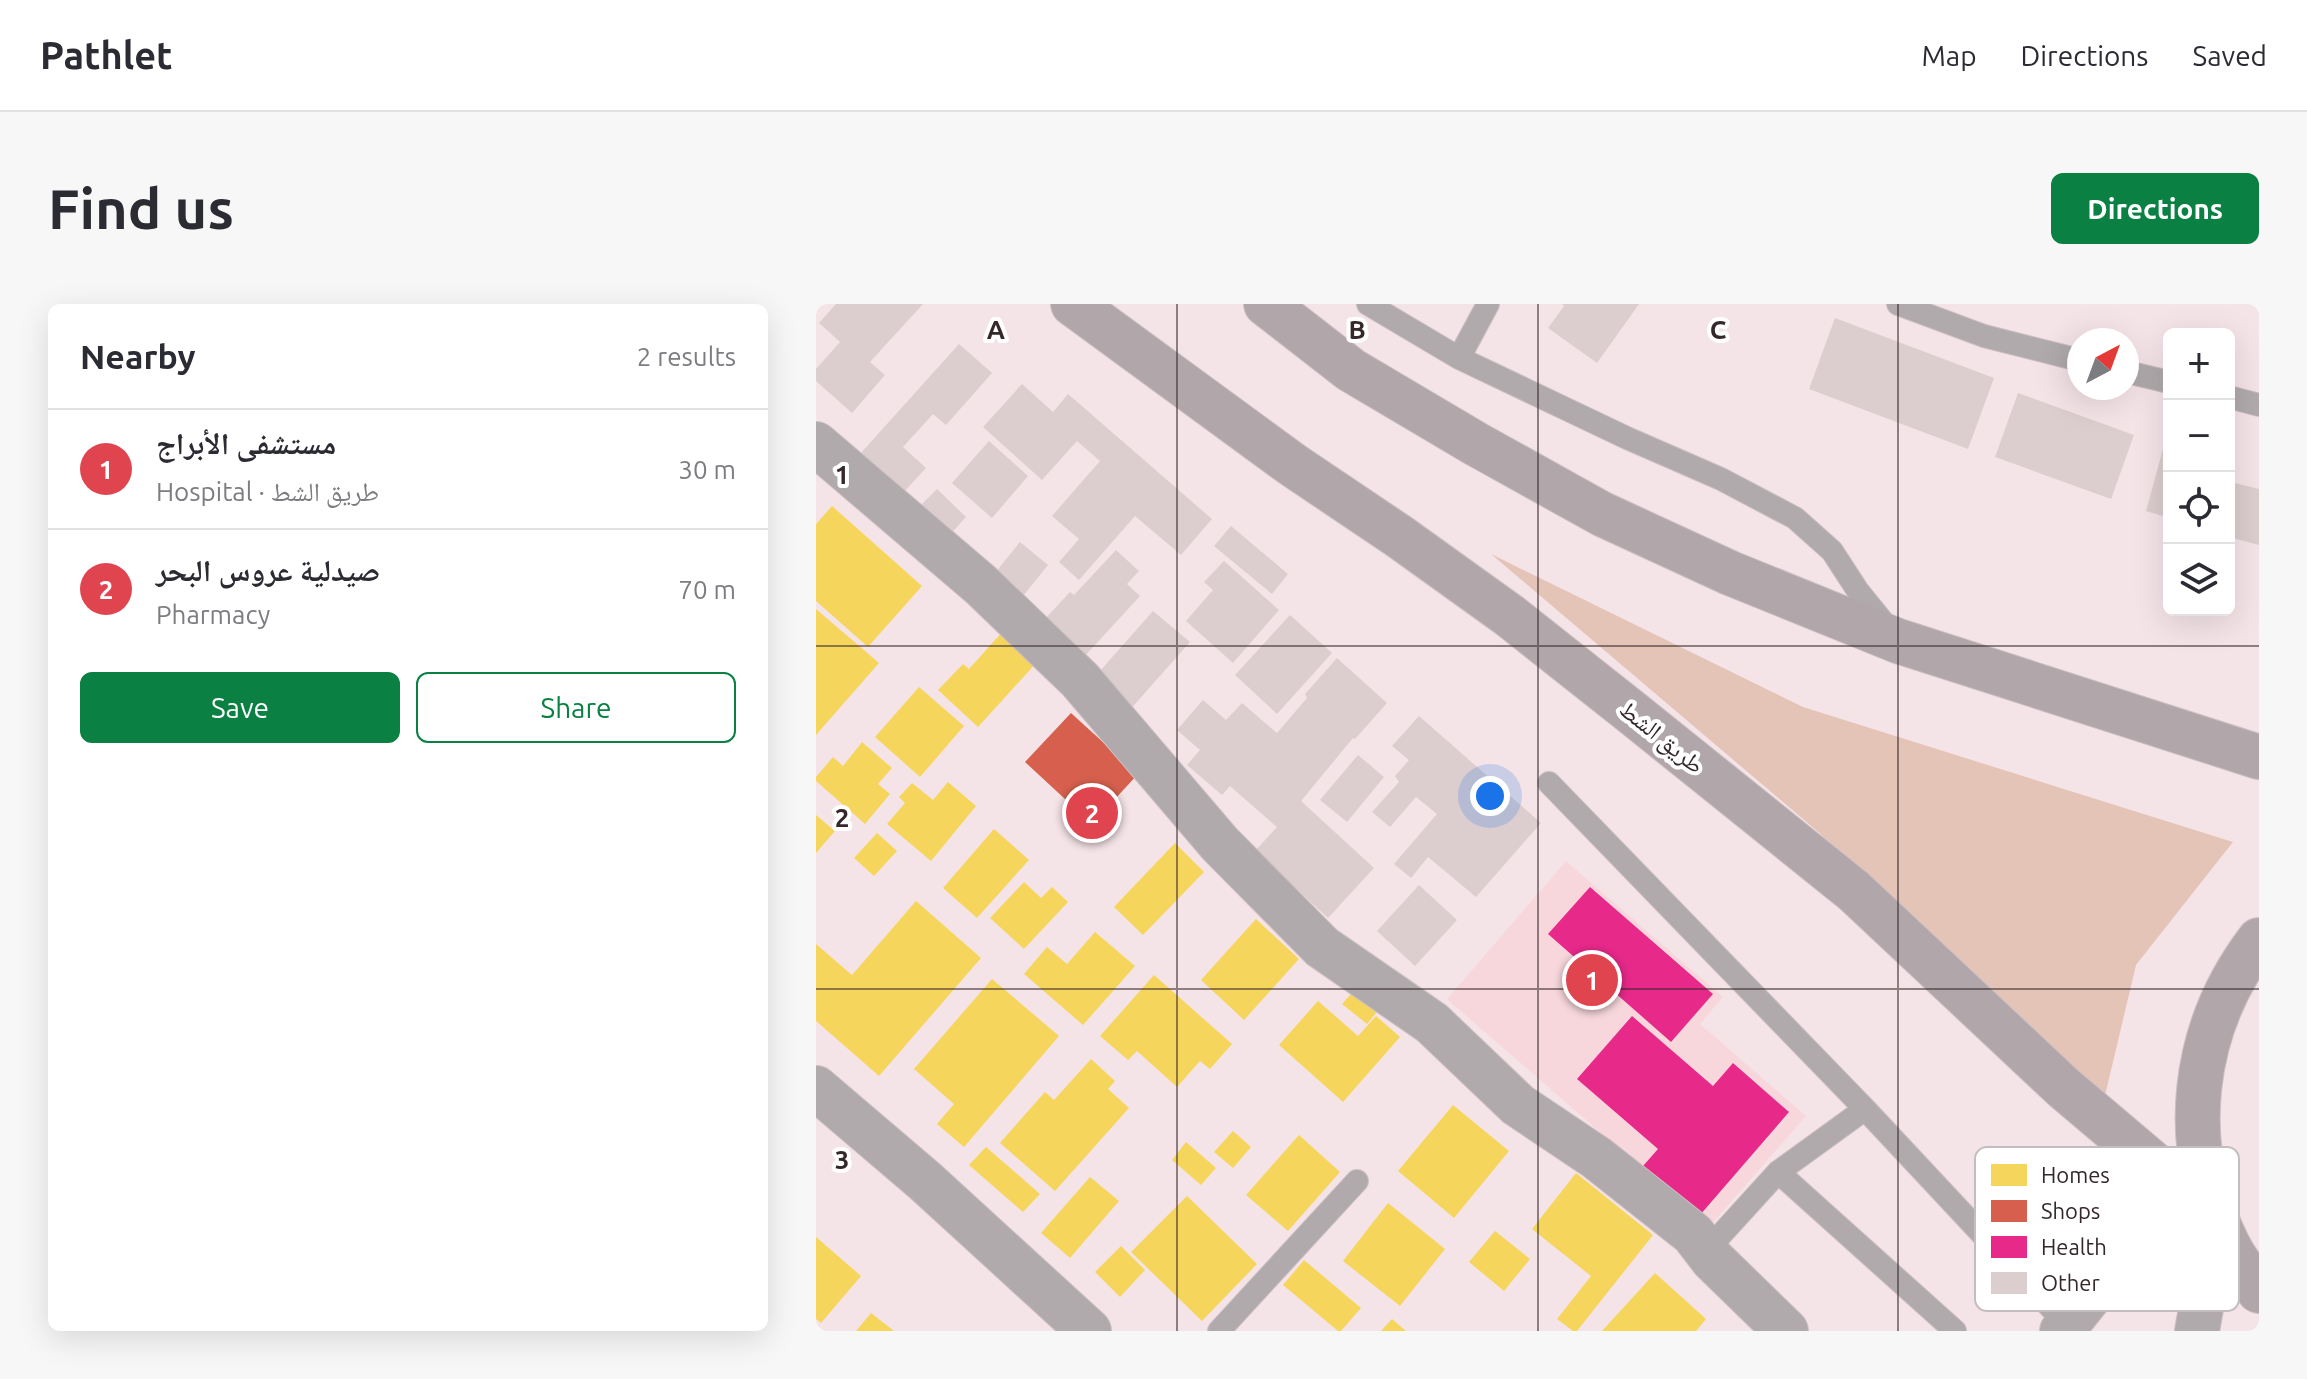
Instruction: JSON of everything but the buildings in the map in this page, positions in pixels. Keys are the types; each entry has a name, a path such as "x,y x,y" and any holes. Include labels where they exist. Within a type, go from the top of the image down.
{"highway":[{"name":"طريق الشط","path":"1073,304 1293,465 1510,616 1630,711 1854,891 2064,1088 2133,1147"},
{"path":"1266,304 1351,370 1476,444 1602,514 1730,573 1898,641 2259,757"},
{"path":"2199,1147 2198,1089 2211,1026 2237,968 2259,940"},
{"path":"2239,1259 2259,1291"}],"street":[{"path":"816,444 981,585 1080,680 1220,844 1322,947 1432,1023 1518,1105 1597,1158 1693,1234 1771,1326"},
{"path":"816,1088 925,1181 1089,1331"},
{"path":"2065,1328 2079,1311"},
{"path":"2197,1331 2201,1311"}],"lane":[{"path":"1368,304 1459,358 1721,479 1795,518 1832,551 1858,591 1898,641"},
{"path":"1459,358 1488,304"},
{"path":"1898,304 1984,336 2067,357"},
{"path":"2139,375 2163,381"},
{"path":"2235,399 2259,405"},
{"path":"1549,783 1865,1109 1975,1229"},
{"path":"1707,1250 1778,1172 1865,1109"},
{"path":"1778,1172 1955,1331"},
{"path":"1219,1331 1357,1181"},
{"path":"2049,1311 2065,1328"}],"shaded area":[{"path":"1491,554 1803,707 2233,842 2136,965 2104,1100 1817,831"},
{"path":"1566,861 1723,997 1700,1024 1806,1116 1709,1227 1447,999"}],"place":[{"name":"صيدلية عروس البحر","path":"1092,813"},
{"name":"مستشفى الأبراج","path":"1592,980"}]}
